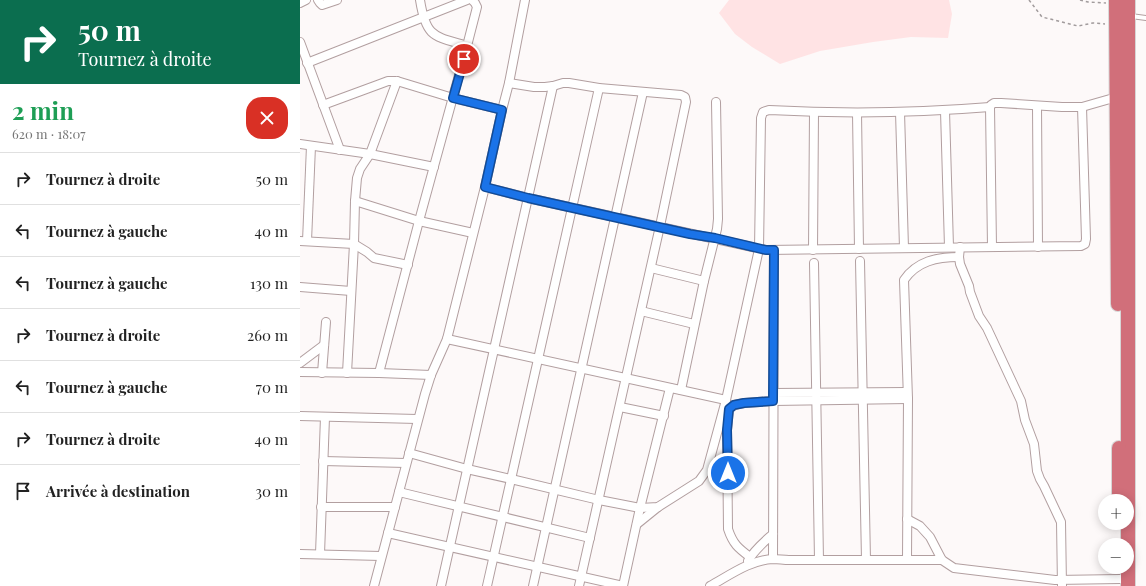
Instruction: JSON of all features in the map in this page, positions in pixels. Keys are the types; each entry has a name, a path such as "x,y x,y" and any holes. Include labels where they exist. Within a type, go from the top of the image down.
{"highway":[{"path":"1120,1 1122,20 1122,579"},
{"path":"1119,494 1117,97 1122,20"}],"street":[{"path":"300,3 306,0"},
{"path":"318,0 322,5 337,0"},
{"path":"420,0 423,17 427,27 432,33 439,37 467,46"},
{"path":"307,63 467,0"},
{"path":"379,373 477,7 472,0"},
{"path":"374,586 431,375 447,339 509,83 525,0"},
{"path":"300,42 340,150"},
{"path":"323,105 384,83 397,81 453,98 502,110"},
{"path":"347,373 357,178 360,169 370,154 397,81"},
{"path":"509,83 534,87 569,83 599,88 681,94 685,97 686,102 651,268 579,586"},
{"path":"441,586 553,86"},
{"path":"487,586 599,88"},
{"path":"533,586 643,92"},
{"path":"992,247 991,105 994,103 1001,103 1062,108 1082,107 1117,97"},
{"path":"681,390 694,324 718,229 716,102"},
{"path":"1037,106 1038,247"},
{"path":"485,187 572,208 660,226 690,234 715,238 759,249 813,250 1081,246 1085,244 1086,239 1082,107"},
{"path":"638,524 658,507 698,481 704,476 707,470 726,400 759,249 761,118 763,112 769,110 857,113 945,111 990,108"},
{"path":"945,111 948,247"},
{"path":"813,250 814,112"},
{"path":"900,112 904,248"},
{"path":"857,113 859,249"},
{"path":"300,144 370,154 434,167"},
{"path":"311,146 303,241 354,244 374,258 408,266"},
{"path":"355,201 419,221 473,233"},
{"path":"960,248 959,257 970,292 979,316 987,328 1021,401 1034,444 1037,471 1061,522 1062,583"},
{"path":"773,559 774,250"},
{"path":"907,560 908,395 904,280 907,274 922,264 944,257 959,257"},
{"path":"860,261 866,560"},
{"path":"814,263 819,560"},
{"path":"651,268 704,281"},
{"path":"300,287 351,291"},
{"path":"641,311 694,324"},
{"path":"322,373 326,322"},
{"path":"447,339 726,400"},
{"path":"300,363 324,346"},
{"path":"300,372 431,375"},
{"path":"388,533 623,586 638,524 640,508 670,388"},
{"path":"750,557 739,549 731,540 728,529 729,409 734,405 773,397 908,395"},
{"path":"620,407 664,416"},
{"path":"300,416 418,419"},
{"path":"320,554 325,417"},
{"path":"409,452 467,469 598,500 640,508 658,507"},
{"path":"323,460 406,463"},
{"path":"399,492 590,538"},
{"path":"321,507 395,507"},
{"path":"908,519 920,526 930,537 942,560 954,568 1062,583 1095,583 1122,579"},
{"path":"746,565 758,547 773,534"},
{"path":"300,554 381,556"},
{"path":"710,586 740,570 746,565 773,559 942,560"}],"lane":[{"path":"1122,20 1146,18"}],"path":[{"path":"1029,0 1042,17 1057,22 1078,26 1122,20"},
{"path":"1080,0 1088,2 1120,1"}],"shaded area":[{"path":"729,0 949,0 952,14 948,38 911,37 873,42 820,51 780,64 752,47 735,34 719,13"}],"route":[{"path":"464,59 453,98 502,110 485,187 690,234 715,238 766,250 774,250 773,401 744,403 734,405 729,409 727,430 728,473"}]}
